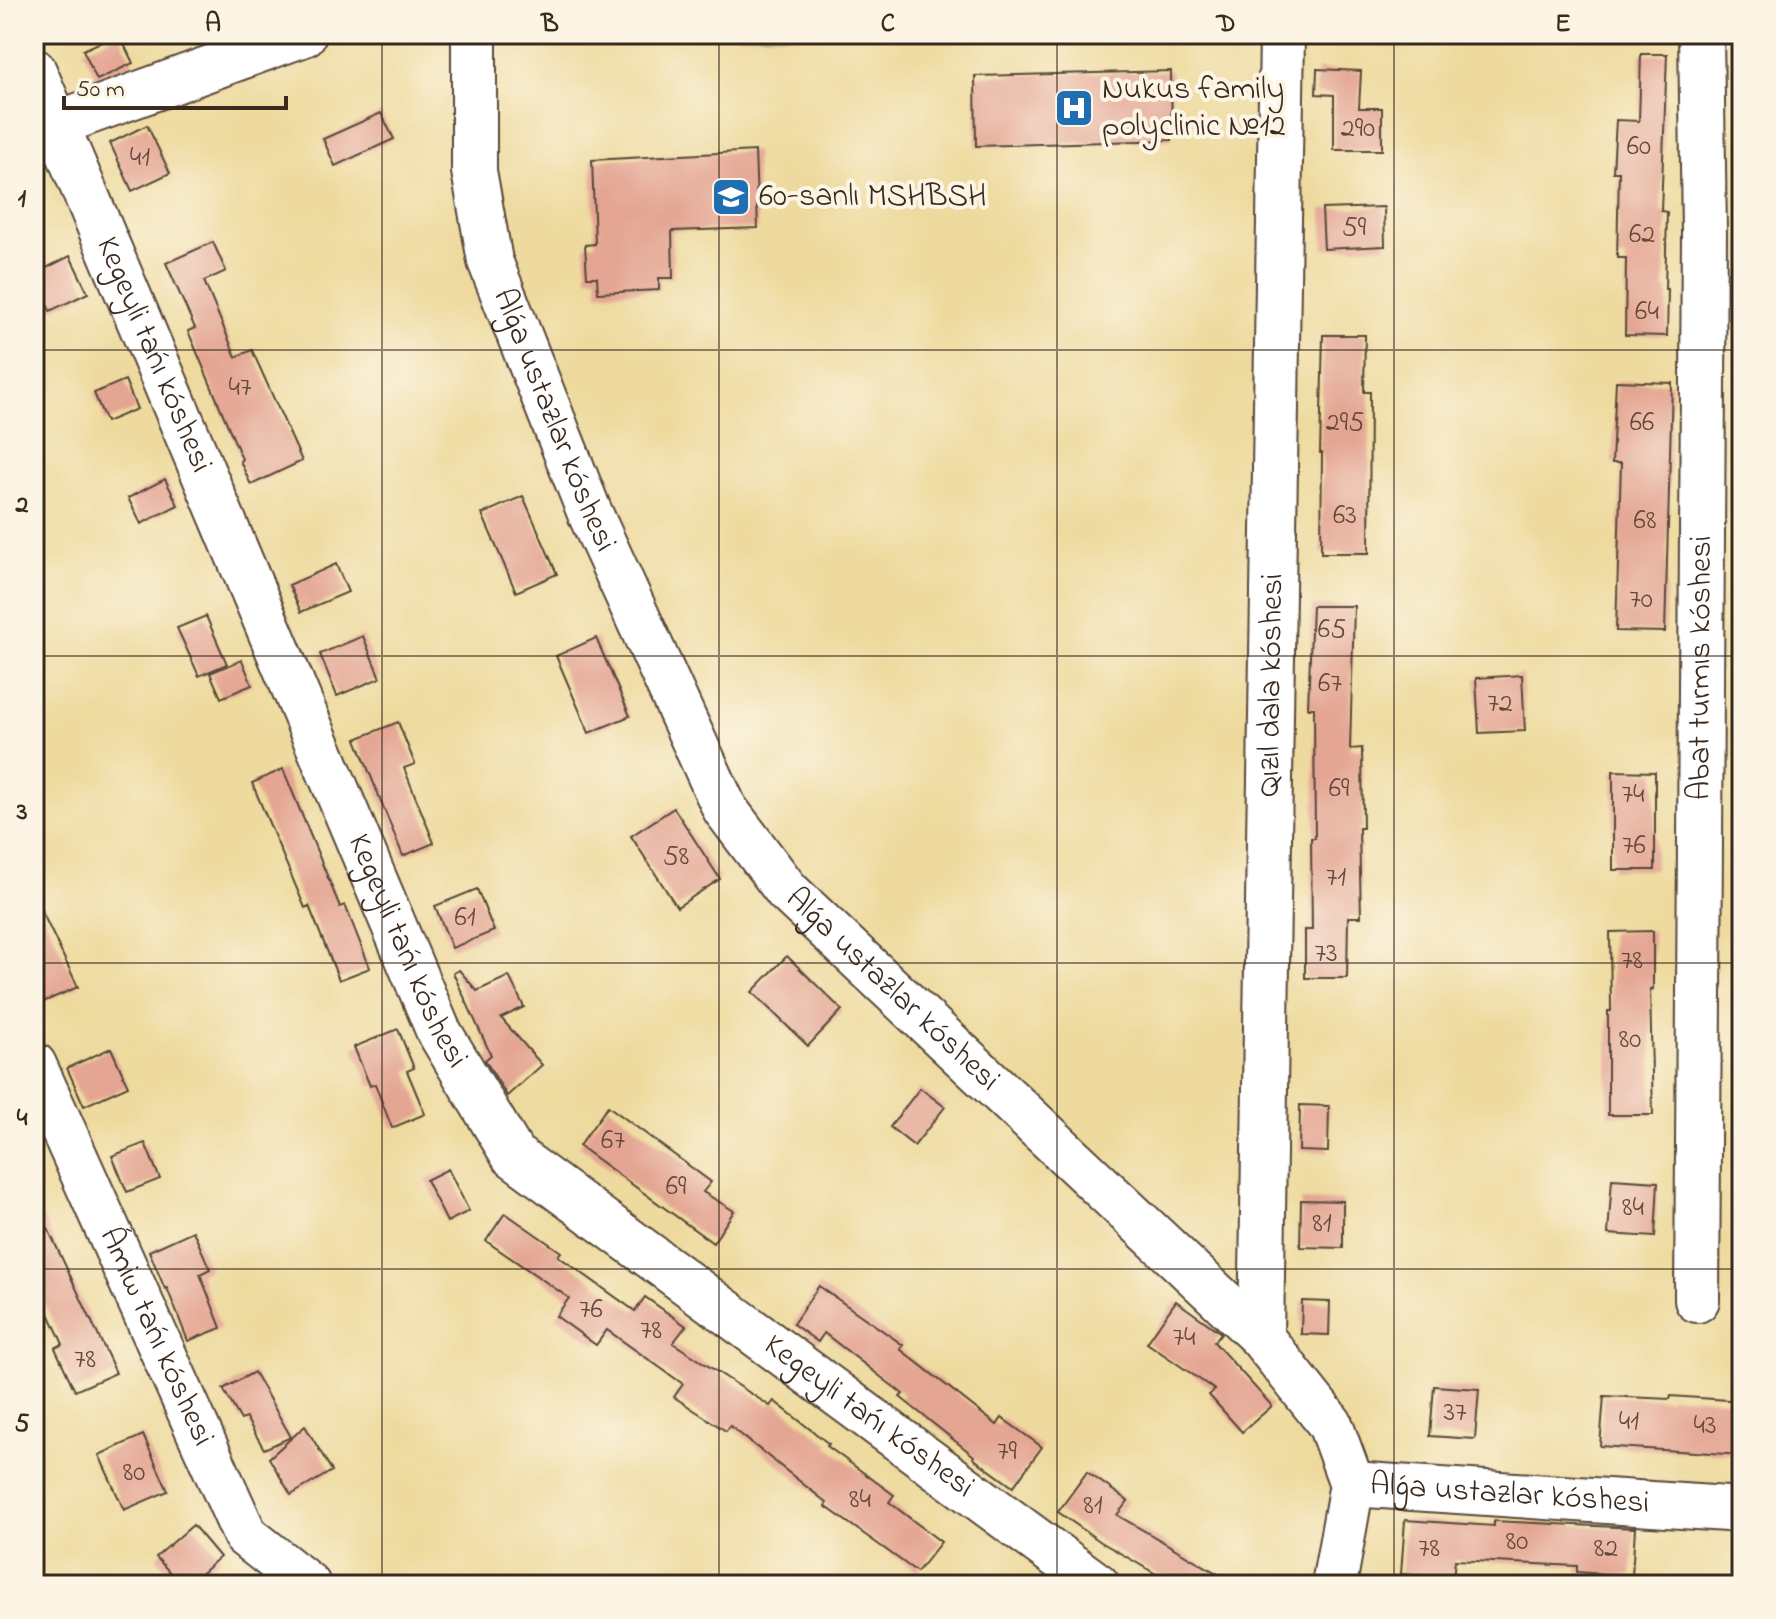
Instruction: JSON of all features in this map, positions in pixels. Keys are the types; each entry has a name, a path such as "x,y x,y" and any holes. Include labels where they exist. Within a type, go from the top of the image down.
{"street":[{"path":"44,127 302,34"},
{"name":"Alǵa ustazlar kóshesi","path":"474,34 474,171 490,261 589,511 725,809 787,891 1261,1337 1330,1424 1352,1484 1742,1510"},
{"name":"Qızıl dala kóshesi","path":"1261,1337 1282,34"},
{"name":"Abat turmıs kóshesi","path":"1697,1300 1704,232 1701,34"},
{"name":"Kegeyli tańı kóshesi","path":"34,71 44,127 438,1030 513,1155 1097,1585"},
{"name":"Ámiw tańı kóshesi","path":"34,1065 245,1535 308,1585"},
{"path":"1334,1585 1352,1484"}],"sand":[{"path":"34,34 1742,34 1742,1585 34,1585"}],"building":[{"path":"119,34 133,63 97,80 83,50"},
{"path":"1641,54 1667,54 1661,211 1667,212 1667,336 1625,335 1626,258 1617,258 1619,172 1613,172 1616,120 1639,121"},
{"path":"1317,69 1361,71 1359,108 1382,108 1382,150 1334,150 1334,95 1316,94"},
{"name":"Nukus family polyclinic №12","path":"1171,71 1172,140 976,146 975,76"},
{"path":"381,113 394,139 335,166 323,139"},
{"path":"147,125 170,173 132,191 110,143"},
{"path":"755,151 758,228 672,231 673,278 659,278 659,290 598,293 597,277 587,277 585,245 595,244 592,160"},
{"path":"1384,207 1385,246 1324,249 1322,209"},
{"path":"213,242 226,271 204,281 236,357 252,350 302,461 251,485 188,331 195,328 166,263"},
{"path":"70,256 88,293 50,311 34,274"},
{"path":"1323,335 1365,335 1364,392 1370,392 1369,553 1321,553"},
{"path":"125,380 137,409 106,422 94,393"},
{"path":"1616,381 1672,383 1665,632 1616,631 1621,463 1612,463"},
{"path":"165,479 178,505 141,524 128,498"},
{"path":"523,496 557,574 516,592 482,514"},
{"path":"336,564 348,592 301,612 289,585"},
{"path":"1312,606 1354,606 1350,749 1362,748 1363,828 1359,828 1361,917 1348,917 1347,978 1305,978 1305,930 1312,930 1311,838 1315,838 1314,708 1308,708"},
{"path":"206,616 227,664 199,676 177,628"},
{"path":"363,636 380,678 337,696 320,654"},
{"path":"596,638 630,716 589,733 556,656"},
{"path":"242,660 252,685 221,698 210,673"},
{"path":"1522,675 1525,731 1479,733 1476,678"},
{"path":"398,722 415,764 404,768 434,843 403,856 356,739"},
{"path":"283,769 340,907 345,905 370,968 339,980 309,906 305,908 252,783"},
{"path":"1613,771 1655,772 1655,870 1613,870"},
{"path":"674,808 720,879 677,907 631,836"},
{"path":"477,889 494,931 452,948 435,906"},
{"path":"34,895 78,987 34,1006"},
{"path":"1653,931 1653,989 1650,989 1653,1115 1608,1115 1610,932"},
{"path":"787,956 842,1010 808,1046 752,992"},
{"path":"459,970 477,991 509,976 524,1007 501,1018 542,1065 507,1096 485,1060 491,1055 453,973"},
{"path":"398,1029 414,1068 407,1071 425,1114 392,1128 375,1084 370,1086 354,1047"},
{"path":"111,1048 128,1086 84,1106 67,1068"},
{"path":"920,1088 945,1107 914,1146 890,1127"},
{"path":"1300,1105 1329,1106 1328,1152 1299,1151"},
{"path":"608,1106 711,1182 703,1192 734,1211 713,1243 579,1146"},
{"path":"145,1143 160,1179 127,1192 112,1156"},
{"path":"448,1169 469,1211 447,1222 426,1180"},
{"path":"1612,1179 1658,1182 1655,1237 1608,1234"},
{"path":"34,1199 116,1373 75,1391 55,1348 63,1344 34,1281"},
{"path":"1301,1200 1343,1201 1343,1248 1300,1247"},
{"path":"505,1213 561,1252 558,1256 635,1311 645,1297 686,1326 673,1343 770,1406 774,1401 829,1444 827,1446 894,1495 889,1502 941,1542 917,1572 825,1506 827,1503 730,1426 726,1431 674,1397 683,1384 607,1330 596,1345 556,1316 569,1298 486,1241"},
{"path":"193,1231 210,1269 200,1274 221,1328 188,1341 149,1251"},
{"path":"819,1286 903,1345 900,1349 997,1425 1002,1418 1042,1447 1013,1487 973,1458 900,1397 903,1394 824,1333 818,1342 793,1324"},
{"path":"1176,1301 1221,1333 1214,1342 1272,1406 1242,1432 1209,1395 1215,1390 1147,1343"},
{"path":"1302,1301 1330,1302 1329,1335 1301,1334"},
{"path":"254,1372 291,1437 264,1449 246,1418 241,1420 223,1389"},
{"path":"1434,1386 1479,1389 1475,1439 1430,1436"},
{"path":"1604,1396 1670,1399 1671,1396 1742,1401 1742,1455 1600,1446"},
{"path":"305,1426 332,1471 291,1495 269,1458"},
{"path":"143,1435 168,1491 124,1510 99,1455"},
{"path":"1087,1472 1128,1501 1117,1515 1237,1585 1175,1585 1101,1542 1058,1512"},
{"path":"1405,1520 1494,1526 1494,1521 1635,1528 1632,1576 1577,1572 1577,1566 1455,1560 1453,1578 1401,1574"},
{"path":"193,1525 220,1557 188,1585 181,1585 156,1557"}],"place":[{"name":"Nukus family polyclinic №12","path":"1074,108"},
{"name":"60-sanlı MSHBSH","path":"731,197"}]}
